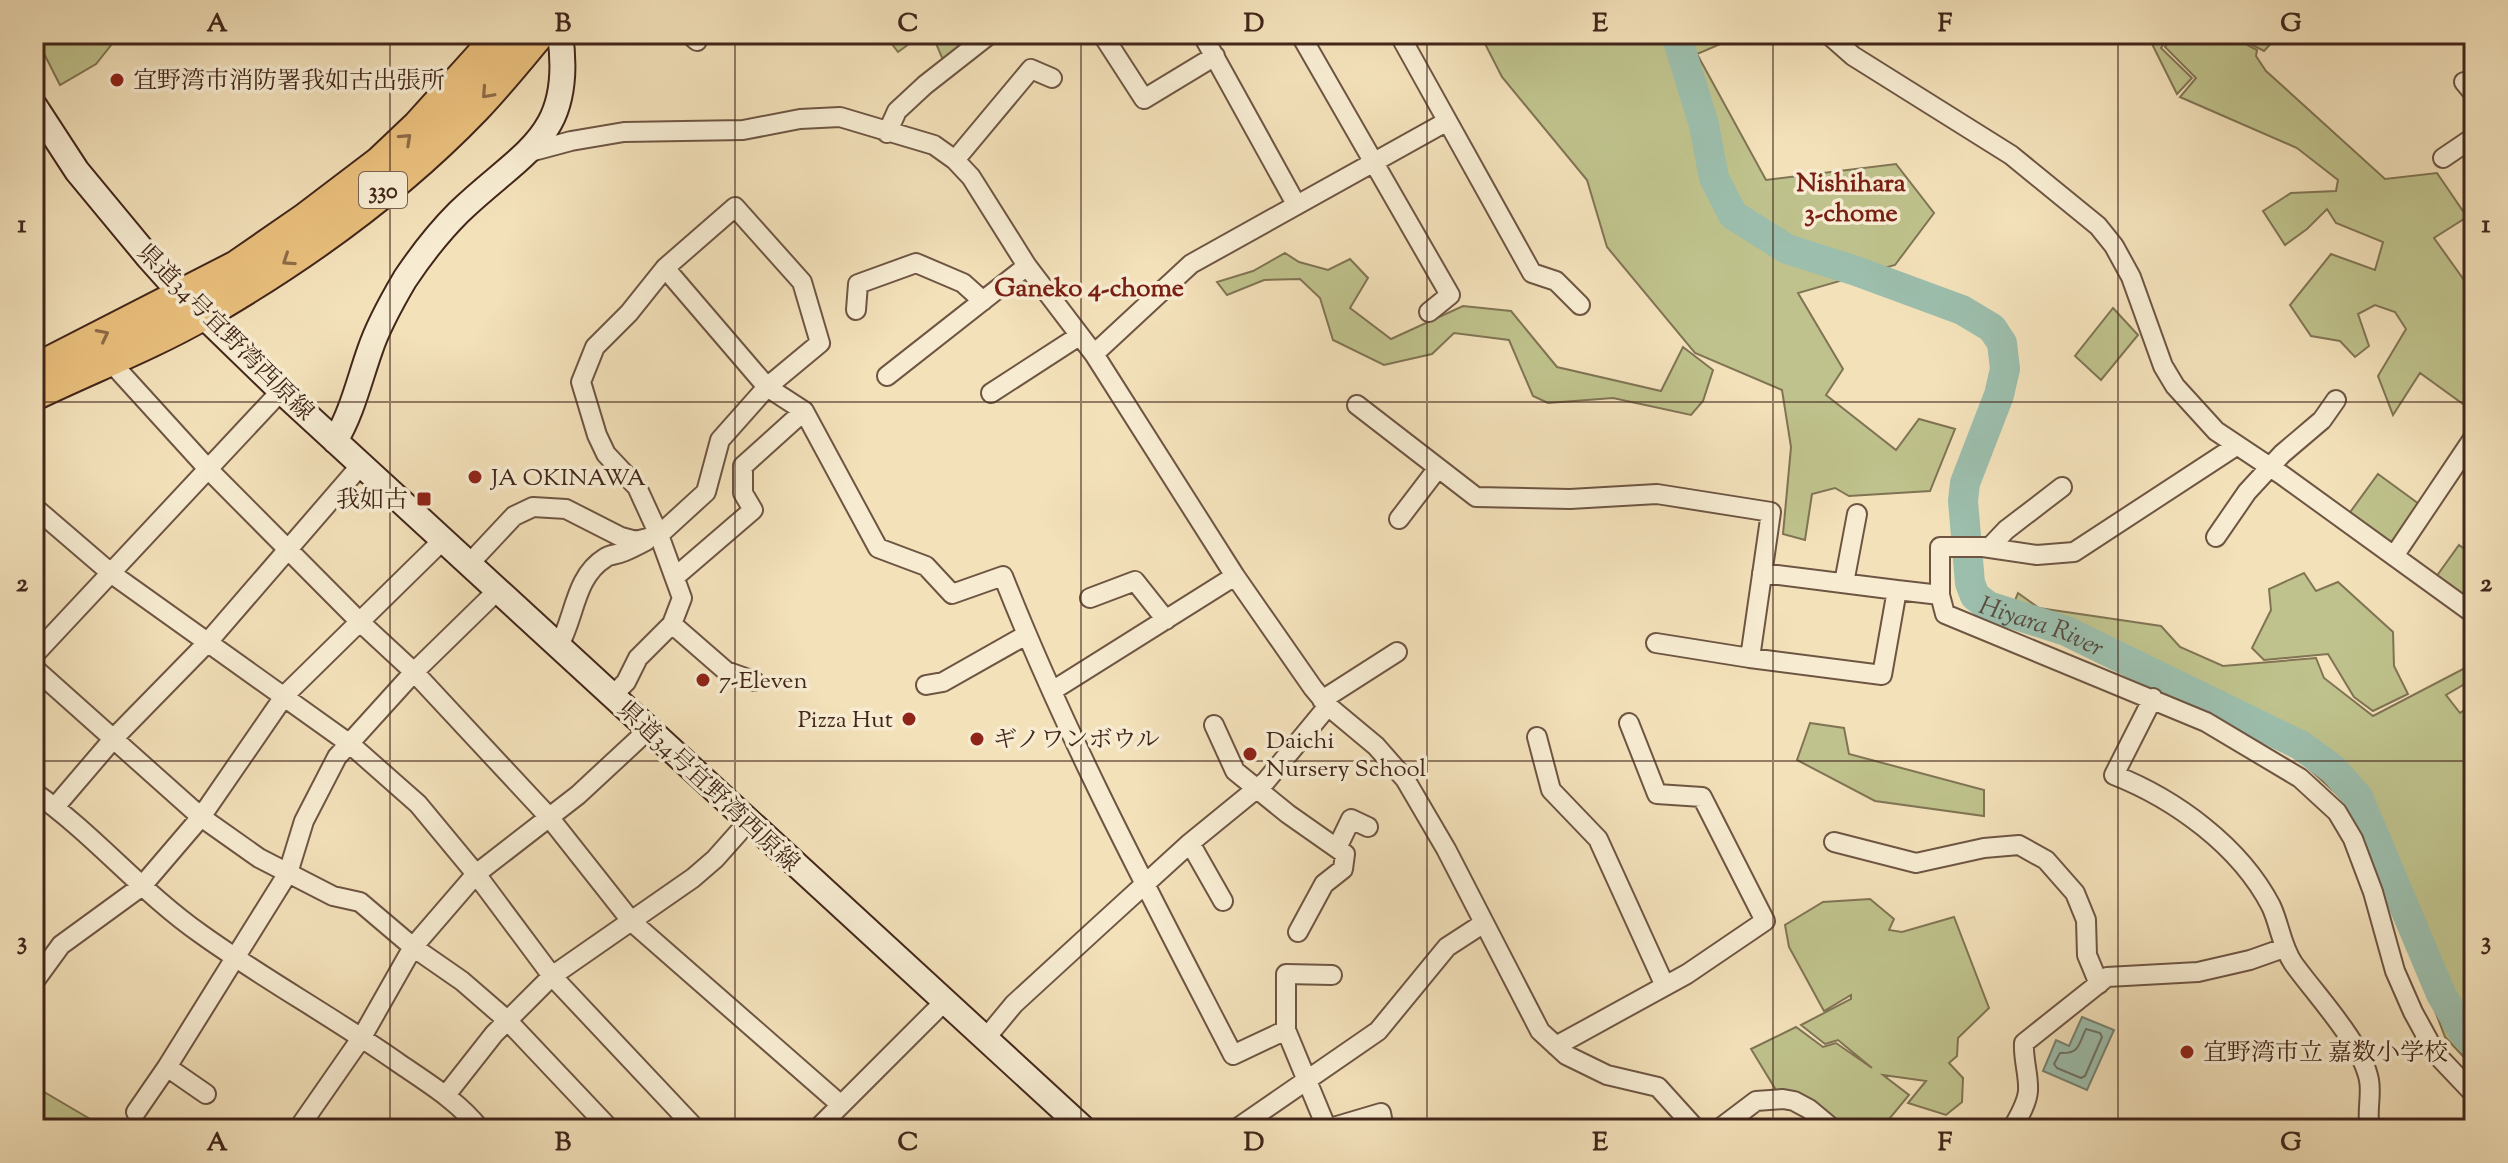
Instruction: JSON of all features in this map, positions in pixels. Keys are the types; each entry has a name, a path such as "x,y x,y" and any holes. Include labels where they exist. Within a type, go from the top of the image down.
{"highway":[{"name":"330","path":"34,394 108,359 192,305 237,267 328,204 380,163 451,93 502,34"},
{"name":"330","path":"34,371 192,305 320,239 381,192 475,107 538,34"}],"main road":[{"name":"県道34号宜野湾西原線","path":"335,441 346,424 378,330 405,279 428,245 459,212 530,152 548,126 560,96 564,67 560,34"},
{"name":"県道34号宜野湾西原線","path":"34,105 77,171 192,305 335,441 1084,1129"}],"street":[{"path":"887,133 897,111 990,34"},
{"path":"1102,34 1144,99 1215,56"},
{"path":"1202,34 1296,204"},
{"path":"1300,34 1450,295 1429,312"},
{"path":"1399,34 1532,273 1556,281 1580,305"},
{"path":"1828,34 1853,56 2011,155 2098,226 2114,246 2131,277 2163,366 2175,386 2216,431 2474,614"},
{"path":"955,160 1031,69 1052,78"},
{"path":"530,152 624,132 743,130 800,119 840,117 934,145 955,160 971,177 1027,266 1094,354 1235,576 1325,703 1376,746 1405,779 1446,849 1540,1031 1566,1055 1607,1075 1658,1087 1694,1128"},
{"path":"1094,354 1191,264 1446,122"},
{"path":"2443,158 2474,137"},
{"path":"558,647 569,629 578,591 587,576 605,557 654,537 706,492 720,440 767,387 820,343 802,282 735,207 665,268 629,313 595,347 581,382 597,435 606,454 637,487 654,537 682,598 672,624 638,658 626,682 612,696"},
{"path":"856,310 858,284 916,263 963,283 983,301"},
{"path":"887,376 1027,266"},
{"path":"665,268 767,387 804,411 878,548 926,566 952,594 1003,576 1026,635 1145,885 1233,1055 1286,1030"},
{"path":"991,393 1079,336"},
{"path":"108,359 209,470 414,672 549,817 632,922 841,1105"},
{"path":"34,655 281,391"},
{"path":"2216,537 2247,492 2282,454 2322,420 2336,400"},
{"path":"1357,405 1476,497 1570,499 1657,494 1771,512 1750,658"},
{"path":"675,577 753,510 743,493 743,466 804,411"},
{"path":"2394,556 2474,437"},
{"path":"2236,446 2074,552 2037,555 1986,547 1940,547 1940,595 1945,614 2206,722 2300,778 2337,812 2353,839 2373,892 2395,971 2413,1012 2436,1054 2474,1094"},
{"path":"55,807 114,738 207,643 361,465"},
{"path":"1399,519 1438,468"},
{"path":"1986,547 2062,487"},
{"path":"34,507 112,574 350,744 418,804 476,874 552,976 696,1129"},
{"path":"469,564 514,516 533,507 566,509 621,537 636,541 654,537"},
{"path":"1844,583 1857,514"},
{"path":"34,982 61,945 142,886 201,817 285,695 443,540"},
{"path":"1762,573 1940,595"},
{"path":"1052,691 1235,576"},
{"path":"1090,598 1135,581 1166,620"},
{"path":"136,1112 288,873 304,821 337,757 414,672 498,590"},
{"path":"1656,643 1882,675 1897,590"},
{"path":"672,624 726,671 754,681"},
{"path":"926,685 943,682 1026,635"},
{"path":"985,1039 1014,1004 1190,843 1259,788 1325,703 1397,652"},
{"path":"34,668 201,817 259,858 333,896 360,902 413,947 462,981 507,1020 610,1129"},
{"path":"2153,698 2114,775 2169,803 2220,842 2262,891 2272,908 2284,948 2357,1053 2369,1080 2370,1129"},
{"path":"1556,1046 1665,986 1765,921 1702,797 1657,794 1629,723"},
{"path":"1214,725 1235,771 1288,814 1345,854 1343,869 1324,884 1298,932"},
{"path":"298,1129 362,1037 413,947 476,874 589,785 648,730"},
{"path":"1537,737 1551,790 1598,839 1665,986"},
{"path":"34,792 200,934 362,1037 446,1095 480,1129"},
{"path":"1337,848 1351,819 1368,827"},
{"path":"446,1095 507,1020 552,976 693,878 748,822"},
{"path":"1834,842 1916,863 1984,848 2019,845 2046,860 2075,893 2086,920 2087,955 2099,984"},
{"path":"1190,843 1223,901"},
{"path":"1236,1129 1378,1031 1447,947 1484,923"},
{"path":"2012,1129 2024,1107 2028,1091 2024,1043 2107,977 2198,972 2250,960 2284,948"},
{"path":"1332,975 1286,974 1286,1030 1327,1129 1381,1113 1384,1129"},
{"path":"817,1129 945,1001"},
{"path":"167,1067 206,1094"},
{"path":"1719,1129 1756,1101 1783,1099 1809,1109 1833,1129"}],"green space":[{"path":"34,34 120,34 96,64 60,85"},
{"path":"884,34 923,34 898,52"},
{"path":"932,34 975,34 943,60"},
{"path":"1480,34 1736,34 1737,37 1697,54 1766,180 1896,164 1934,213 1895,265 1798,293 1843,369 1826,395 1896,450 1919,419 1955,429 1930,491 1849,496 1835,488 1812,494 1805,540 1783,534 1791,447 1782,390 1695,353 1607,247 1587,180 1502,77"},
{"path":"2147,34 2171,34 2161,48 2192,78 2177,94"},
{"path":"2175,34 2227,34 2257,50 2256,56 2266,71 2385,179 2437,173 2467,217 2434,238 2474,294 2474,412 2420,373 2393,415 2378,376 2406,329 2395,312 2375,305 2358,314 2369,346 2355,357 2340,341 2311,336 2290,305 2331,254 2375,270 2383,242 2336,223 2327,209 2285,245 2263,211 2291,193 2336,191 2338,180 2297,148 2180,97 2196,78 2165,47"},
{"path":"2231,34 2280,34 2264,51"},
{"path":"1285,253 1299,262 1328,270 1350,259 1368,278 1350,308 1391,339 1463,306 1511,311 1557,367 1661,391 1683,347 1713,370 1703,401 1691,415 1613,398 1548,403 1533,396 1509,340 1454,333 1432,354 1384,365 1333,340 1320,298 1300,279 1264,280 1227,295 1217,282 1253,271"},
{"path":"2113,308 2138,335 2101,380 2075,356"},
{"path":"2378,474 2419,504 2391,546 2348,515"},
{"path":"2459,545 2474,556 2474,584 2465,597 2436,577"},
{"path":"2304,573 2316,591 2338,582 2393,632 2394,666 2408,694 2373,711 2354,697 2328,654 2264,660 2252,648 2271,610 2269,589"},
{"path":"2018,593 2039,608 2161,626 2180,647 2223,666 2316,658 2324,678 2373,716 2465,668 2468,682 2446,695 2460,713 2474,703 2474,810 2471,811 2468,827 2474,831 2474,1068 2445,1037 2361,816 2284,746 2139,671 2008,618"},
{"path":"1810,723 1844,728 1849,754 1984,790 1984,816 1875,801 1797,760"},
{"path":"1870,899 1894,919 1889,930 1902,932 1954,917 1989,1008 1958,1038 1957,1056 1949,1063 1963,1078 1962,1102 1946,1115 1908,1103 1926,1081 1883,1075 1909,1095 1881,1129 1843,1129 1796,1093 1776,1090 1751,1049 1796,1027 1823,1047 1836,1043 1872,1068 1838,1040 1825,1044 1801,1025 1851,999 1851,995 1824,1011 1789,947 1785,925 1823,902"},
{"path":"34,1086 107,1129 34,1129"}],"water":[{"path":"2082,1017 2114,1030 2087,1090 2043,1071 2056,1040 2069,1046"}],"waterway":[{"name":"Hiyara River","path":"1676,34 1704,125 1714,178 1733,215 1787,249 1962,310 1992,328 2002,343 2005,369 1999,395 1965,483 1963,501 1970,583 1975,596 1988,606 2066,631 2300,745 2333,769 2358,797 2441,994 2474,1044"}],"place":[{"name":"宜野湾市消防署我如古出張所","path":"117,80"},
{"name":"JA OKINAWA","path":"475,477"},
{"name":"我如古","path":"424,499"},
{"name":"7-Eleven","path":"703,680"},
{"name":"Pizza Hut","path":"909,719"},
{"name":"ギノワンボウル","path":"977,739"},
{"name":"Daichi Nursery School","path":"1250,754"},
{"name":"宜野湾市立 嘉数小学校","path":"2187,1052"}],"district":[{"name":"Nishihara 3-chome","path":"1851,197"},
{"name":"Ganeko 4-chome","path":"1089,287"}]}
